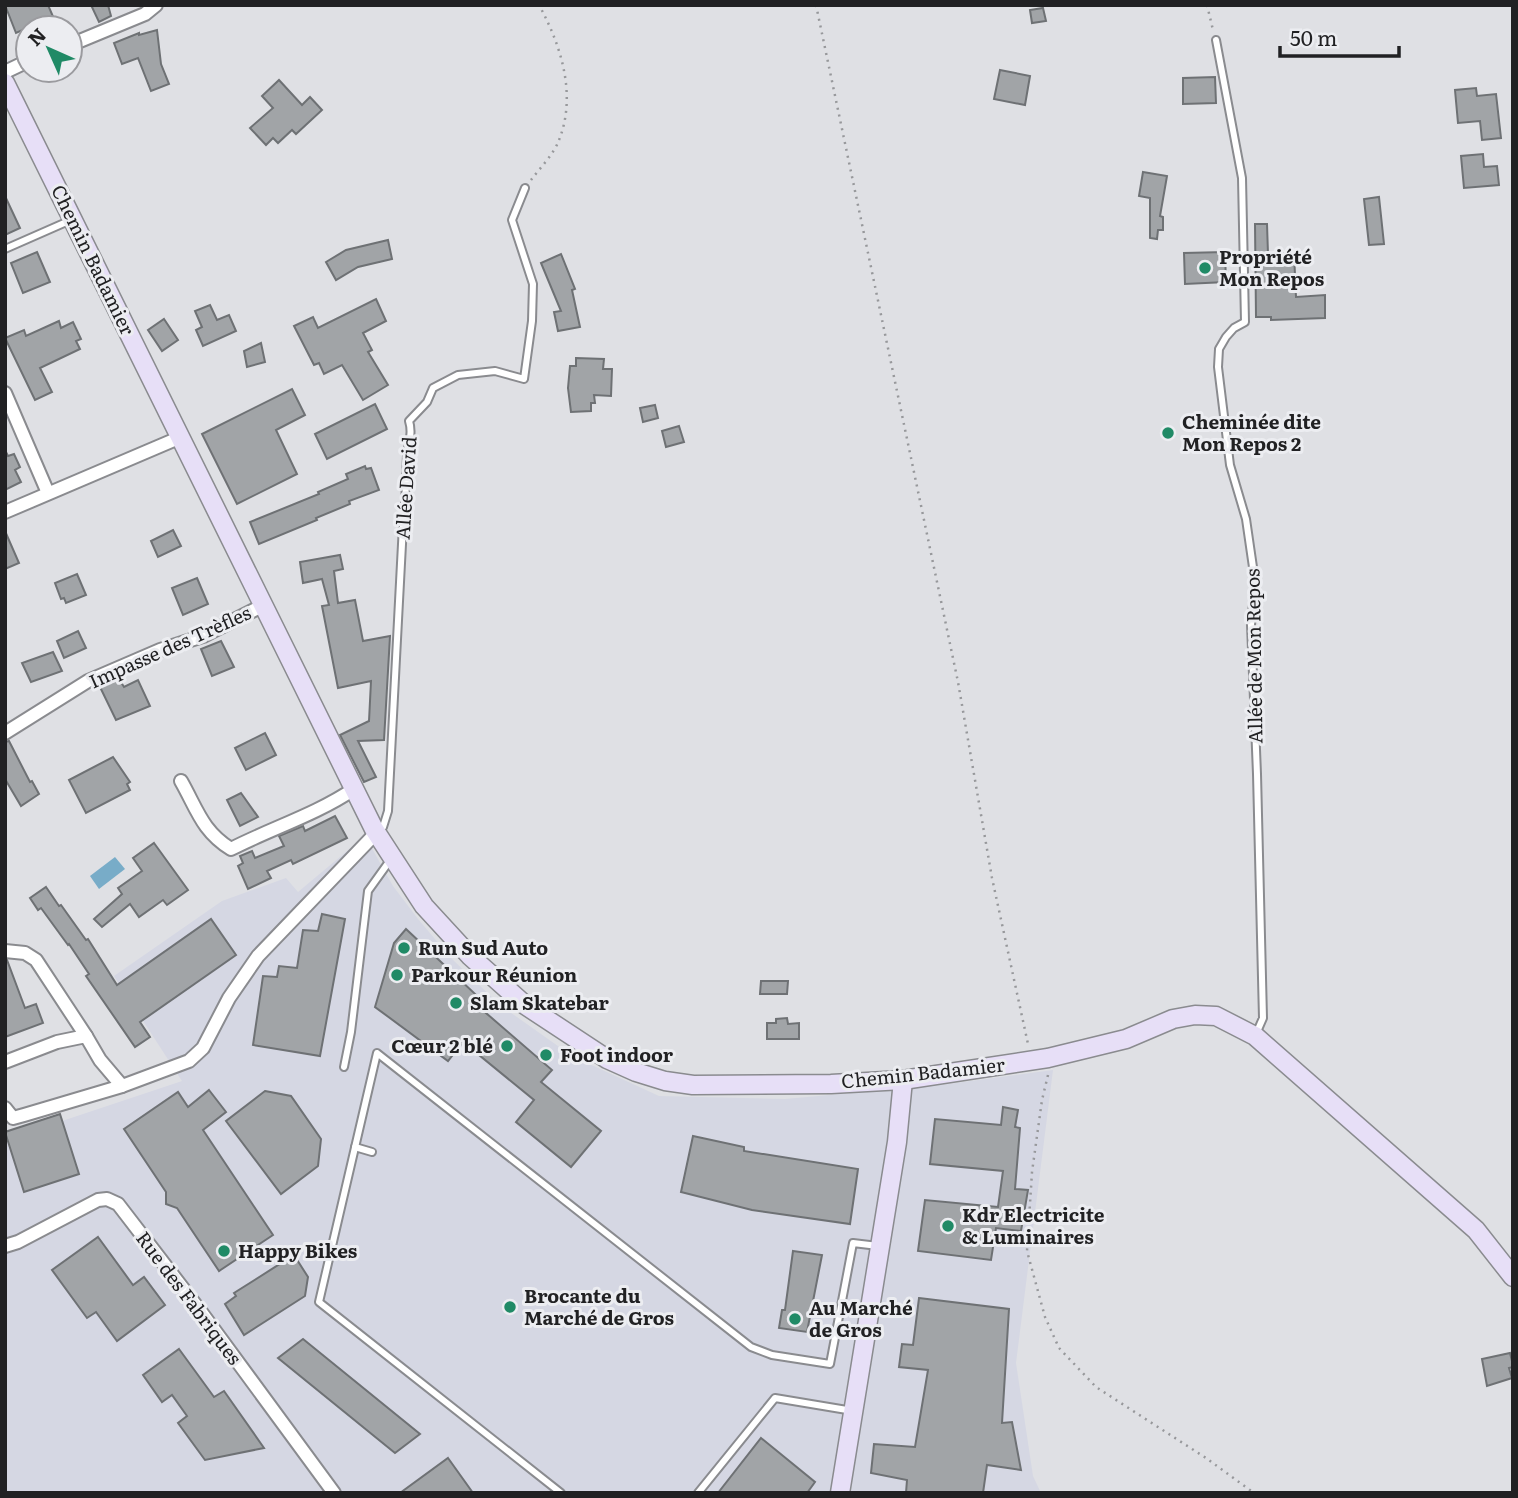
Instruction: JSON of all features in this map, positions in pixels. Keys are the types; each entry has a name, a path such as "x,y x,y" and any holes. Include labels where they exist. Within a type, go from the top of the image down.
{"street":[{"path":"84,38 145,14 156,5"},
{"name":"Chemin Badamier","path":"5,83 376,833 424,906 470,956 525,1005 580,1043 636,1072 665,1081 693,1085 831,1084 903,1080 1039,1059 1126,1039 1173,1019 1195,1015 1216,1016 1255,1036 1476,1230 1513,1277"},
{"path":"5,393 48,494"},
{"path":"5,512 181,437"},
{"name":"Impasse des Trèfles","path":"5,733 88,681 160,650 203,636 264,605"},
{"path":"181,781 204,826 216,841 231,849 309,814 354,789"},
{"path":"5,1108 13,1118 122,1086 189,1061 203,1048 229,998 258,956 376,833"},
{"path":"5,951 25,953 36,960 100,1060 122,1086"},
{"path":"5,1062 57,1042 86,1036"},
{"path":"840,1493 897,1142 903,1080"},
{"name":"Rue des Fabriques","path":"5,1246 18,1242 97,1200 107,1199 118,1204 334,1493"}],"lane":[{"name":"Allée de Mon Repos","path":"1216,40 1242,178 1245,322 1234,328 1226,337 1219,349 1218,367 1230,465 1246,519 1255,581 1251,625 1263,1018 1255,1036"},
{"name":"Allée David","path":"376,833 383,827 388,811 403,525 407,495 407,453 412,431 409,421 427,402 433,388 458,375 495,371 524,379 532,321 533,284 512,220 525,188"},
{"path":"5,249 73,220"},
{"path":"344,1067 351,1032 368,891 392,857"},
{"path":"561,1493 319,1302 377,1053 751,1347 772,1355 830,1364 853,1243 880,1246"},
{"path":"355,1147 372,1152"},
{"path":"698,1493 775,1398 854,1411"}],"path":[{"path":"525,188 559,142 566,112 562,55 539,5"},
{"path":"816,5 955,669 992,878 1039,1059 1049,1068 1032,1172 1027,1251 1045,1317 1059,1348 1096,1387 1206,1458 1254,1493"},
{"path":"1207,5 1216,40"}],"shaded area":[{"path":"365,836 393,886 418,919 452,959 500,1005 572,1056 659,1096 785,1099 940,1085 1053,1070 1016,1363 1033,1476 1041,1493 5,1493 5,1140 182,1081 114,976 222,901 286,878 298,892"}],"water":[{"path":"115,857 125,869 99,889 90,876"}],"building":[{"path":"5,5 48,5 52,14 14,14 14,28"},
{"path":"91,5 108,5 111,16 99,22"},
{"path":"1043,8 1046,21 1032,23 1030,10"},
{"path":"157,30 161,64 169,84 151,91 138,58 122,64 114,43 139,33"},
{"path":"1000,70 1030,76 1025,105 994,99"},
{"path":"1215,77 1216,103 1183,104 1183,78"},
{"path":"279,80 302,105 310,97 322,110 296,134 292,130 278,143 273,138 266,145 250,128 273,108 262,96"},
{"path":"1476,88 1477,96 1496,94 1501,138 1482,140 1480,121 1458,123 1455,90"},
{"path":"1483,154 1484,167 1497,166 1499,185 1464,188 1461,156"},
{"path":"1143,172 1167,176 1160,216 1163,217 1163,230 1158,230 1157,239 1150,238 1150,198 1139,196"},
{"path":"5,196 20,228 5,235"},
{"path":"1379,197 1384,244 1369,245 1364,199"},
{"path":"1255,224 1267,224 1268,254 1294,253 1296,297 1325,295 1325,318 1271,320 1271,317 1256,317"},
{"path":"388,240 392,259 358,267 336,280 326,262 346,250"},
{"path":"37,252 50,282 23,293 11,263"},
{"name":"Propriété Mon Repos","path":"1225,252 1226,282 1185,284 1184,253"},
{"path":"561,254 575,289 572,290 580,327 558,331 554,312 561,311 541,263"},
{"path":"376,299 386,321 363,333 372,350 368,352 388,385 363,400 342,365 324,374 319,363 314,365 294,326 313,317 318,328"},
{"path":"210,305 217,320 229,315 236,331 203,346 196,330 202,327 195,311"},
{"path":"164,319 178,340 162,351 148,330"},
{"path":"59,321 61,328 73,322 81,339 76,341 80,349 40,368 52,392 35,400 5,338 24,330 26,336"},
{"path":"261,343 265,362 247,367 244,351"},
{"path":"576,358 604,359 603,369 612,369 611,396 594,395 595,403 591,403 591,411 571,412 568,388 570,366 576,366"},
{"path":"292,389 305,415 276,430 297,474 237,504 202,434"},
{"path":"375,404 387,429 327,459 315,434"},
{"path":"655,405 658,418 643,422 640,408"},
{"path":"679,426 684,442 666,447 662,431"},
{"path":"5,450 8,456 14,454 20,467 15,470 21,482 5,490"},
{"path":"365,466 366,469 371,468 379,490 349,501 350,504 316,518 317,520 259,544 250,522 319,494 318,492 348,479 346,474"},
{"path":"173,530 181,546 158,557 151,541"},
{"path":"5,531 19,563 5,569"},
{"path":"340,555 343,569 334,571 338,603 355,600 363,641 390,636 384,740 358,741 376,777 364,782 340,735 369,721 371,681 338,688 322,606 329,605 322,579 303,583 300,562"},
{"path":"77,574 86,595 66,603 64,598 61,599 55,583"},
{"path":"197,578 208,604 183,615 172,588"},
{"path":"78,631 86,648 64,658 57,641"},
{"path":"221,641 234,667 212,676 201,649"},
{"path":"53,652 62,671 31,682 22,663"},
{"path":"119,679 124,687 138,680 150,706 116,720 100,687"},
{"path":"265,733 276,755 246,770 235,748"},
{"path":"9,741 39,794 21,806 5,779 5,742"},
{"path":"113,757 130,782 127,784 130,790 86,813 69,780"},
{"path":"241,793 258,817 240,826 227,800"},
{"path":"335,816 347,838 293,864 291,860 267,871 271,878 248,889 238,866 243,863 240,856 252,851 255,858 284,846 279,836 303,826 305,831"},
{"path":"154,843 188,890 167,905 163,900 139,917 130,904 102,927 94,919 122,894 118,888 142,871 133,858"},
{"path":"46,887 86,940 88,939 117,985 211,919 236,955 140,1022 150,1037 135,1047 86,976 89,974 69,944 30,898"},
{"path":"322,914 345,919 320,1056 253,1045 263,976 277,977 279,966 297,968 303,930 318,931"},
{"path":"406,929 490,1008 486,1013 552,1070 541,1082 601,1131 571,1167 516,1122 534,1100 463,1042 448,1061 375,1007 394,943"},
{"path":"5,960 25,1008 36,1004 43,1023 5,1037"},
{"path":"761,981 788,981 787,994 760,994"},
{"path":"787,1018 788,1024 799,1023 799,1039 767,1039 767,1023 776,1023 776,1019"},
{"path":"209,1090 226,1112 203,1130 273,1235 219,1271 177,1208 166,1204 166,1192 124,1129 178,1092 188,1107"},
{"path":"265,1091 291,1096 321,1139 318,1166 281,1194 226,1121"},
{"path":"1003,1107 1018,1110 1015,1127 1020,1128 1015,1189 1028,1190 1021,1231 996,1228 991,1260 918,1251 925,1200 998,1207 1003,1171 930,1164 935,1119 1001,1125"},
{"path":"60,1114 79,1174 24,1192 5,1132"},
{"path":"693,1136 744,1147 744,1151 858,1169 850,1224 752,1210 681,1192"},
{"path":"98,1237 133,1285 144,1277 165,1305 117,1341 96,1312 87,1318 52,1270"},
{"path":"793,1251 822,1255 807,1332 779,1328 782,1310 785,1310"},
{"path":"294,1255 308,1277 305,1296 244,1335 225,1304 236,1296 234,1293"},
{"path":"919,1298 1009,1309 1002,1423 1012,1422 1021,1470 987,1465 983,1493 906,1493 907,1480 871,1473 874,1444 915,1447 928,1370 899,1367 902,1344 913,1345"},
{"path":"303,1339 420,1434 395,1453 278,1358"},
{"path":"179,1349 214,1397 224,1391 264,1448 205,1460 178,1423 187,1416 172,1395 162,1402 143,1375"},
{"path":"1510,1353 1513,1367 1509,1368 1512,1378 1487,1386 1482,1359"},
{"path":"761,1438 815,1482 807,1493 718,1493"},
{"path":"448,1458 473,1493 400,1493"}],"place":[{"name":"Propriété Mon Repos","path":"1205,268"},
{"name":"Cheminée dite Mon Repos 2","path":"1168,433"},
{"name":"Run Sud Auto","path":"404,948"},
{"name":"Parkour Réunion","path":"397,975"},
{"name":"Slam Skatebar","path":"456,1003"},
{"name":"Cœur 2 blé","path":"507,1046"},
{"name":"Foot indoor","path":"546,1055"},
{"name":"Kdr Electricite & Luminaires","path":"948,1226"},
{"name":"Happy Bikes","path":"224,1251"},
{"name":"Brocante du Marché de Gros","path":"510,1307"},
{"name":"Au Marché de Gros","path":"795,1319"}]}
